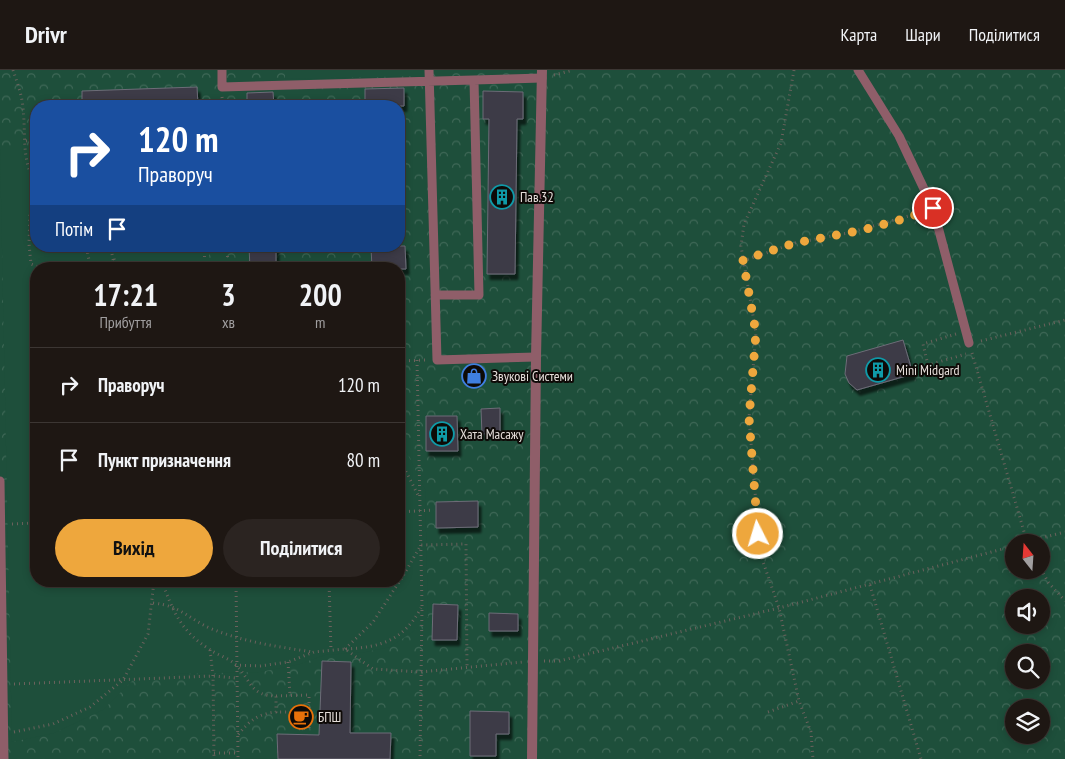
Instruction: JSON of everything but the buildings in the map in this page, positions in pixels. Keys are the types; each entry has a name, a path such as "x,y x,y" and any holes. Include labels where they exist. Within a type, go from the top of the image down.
{"street":[{"path":"532,759 536,356 542,74"}],"lane":[{"path":"222,70 222,87 429,82 542,74"},
{"path":"429,70 437,360 536,356"},
{"path":"858,70 900,136 933,208 970,343"},
{"path":"435,295 479,295 474,80"},
{"path":"0,481 4,759"}],"path":[{"path":"12,70 23,105 26,159 30,175"},
{"path":"542,74 573,70"},
{"path":"794,70 781,143 744,224 740,246 756,333 749,418 760,553 779,608 799,701 811,732 813,759"},
{"path":"26,141 30,140"},
{"path":"743,260 795,243 856,231 907,218 933,208"},
{"path":"30,211 29,244 31,262"},
{"path":"112,254 114,262"},
{"path":"112,254 116,262"},
{"path":"1024,534 970,343 1065,320"},
{"path":"966,331 922,344 928,365 972,353"},
{"path":"417,360 422,606 420,759"},
{"path":"405,361 437,360"},
{"path":"405,469 420,498"},
{"path":"405,512 434,510"},
{"path":"1,525 30,523"},
{"path":"1050,536 1065,532"},
{"path":"421,545 466,544 467,666"},
{"path":"405,574 421,545"},
{"path":"346,649 373,669 420,672 467,666 559,661 779,608 1005,548"},
{"path":"1046,579 1065,600"},
{"path":"870,585 921,759"},
{"path":"4,734 53,724 90,707 123,680 148,634 154,587"},
{"path":"164,587 171,605 188,635 236,665 250,686 264,696 309,695 309,728 297,729 296,712 276,712 262,714 248,721 237,736"},
{"path":"236,587 238,759"},
{"path":"329,587 331,650"},
{"path":"346,649 373,622 397,587"},
{"path":"153,603 171,605 210,629 236,637 314,652"},
{"path":"236,665 260,666 288,662 314,652 372,648 393,639 412,624 422,606"},
{"path":"210,650 214,759"},
{"path":"288,662 290,695"},
{"path":"2,684 212,676 236,678"},
{"path":"276,696 276,712"},
{"path":"768,712 799,701"},
{"path":"214,753 238,753"}],"green space":[{"path":"0,70 1065,70 1065,759 0,759"},
{"path":"285,70 423,70 423,76 285,79"},
{"path":"0,149 30,149 30,252 209,252 209,262 30,262 30,587 405,587 405,449 425,489 428,617 414,631 390,647 366,652 325,655 300,664 260,672 138,675 103,710 54,733 12,742"}],"place":[{"name":"Пав.32","path":"502,197"},
{"name":"Mini Midgard","path":"878,370"},
{"name":"Звукові Системи","path":"474,376"},
{"name":"Хата Масажу","path":"442,434"},
{"name":"БПШ","path":"301,717"}],"route":[{"path":"758,534 749,418 756,333 743,260 795,243 863,230 907,218 933,208"}]}
